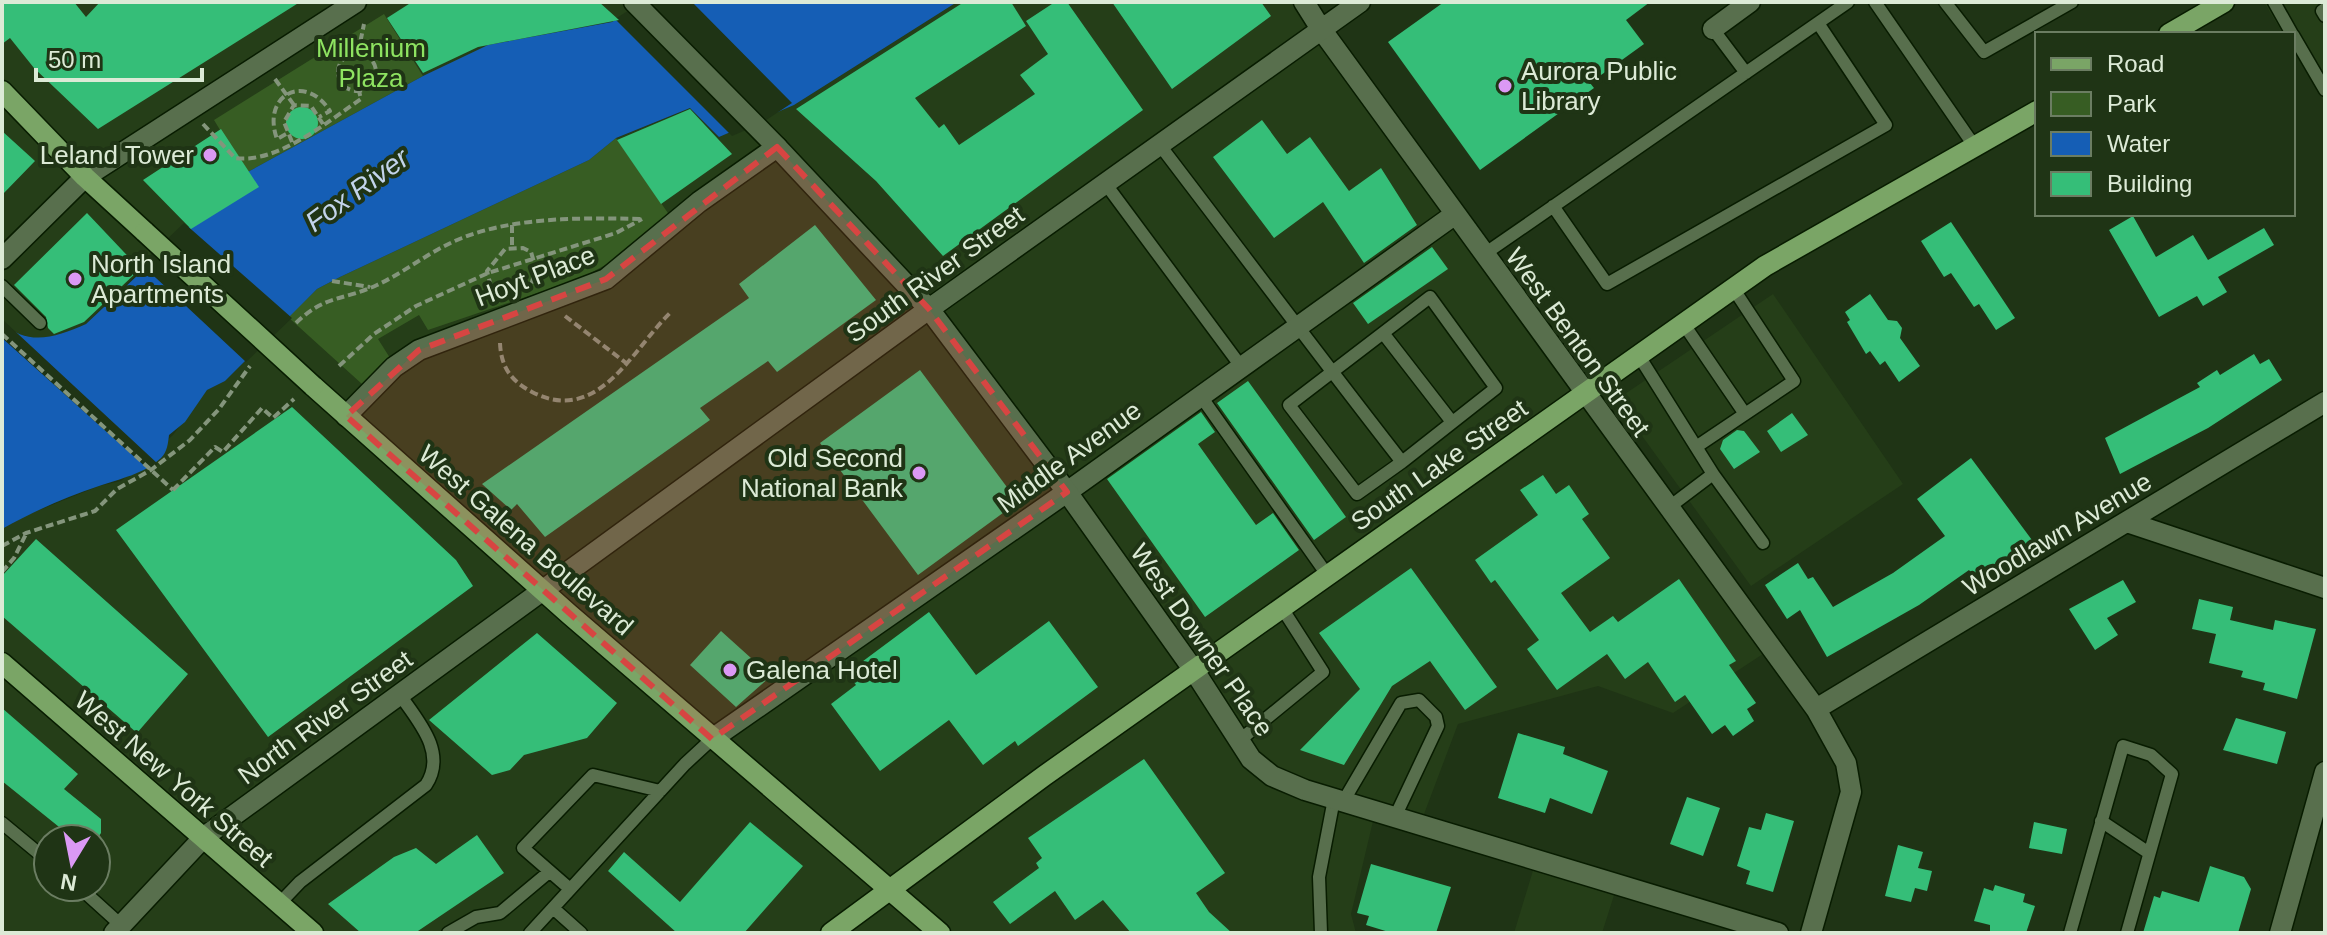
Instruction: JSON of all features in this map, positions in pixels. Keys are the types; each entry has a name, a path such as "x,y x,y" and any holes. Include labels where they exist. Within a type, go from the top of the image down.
{"main road":[{"path":"2172,32 2224,2"},
{"name":"West Galena Boulevard","path":"2,91 85,177 346,416 712,739 940,933"},
{"name":"South Lake Street","path":"831,933 1282,608 1735,291 1765,266 2035,112"},
{"name":"West New York Street","path":"2,663 313,933"}],"street":[{"path":"2,259 85,177 356,2"},
{"name":"West Downer Place","path":"634,2 777,147 929,309 1067,492 1195,672 1251,759 1272,776 1338,800 1778,933"},
{"name":"West Benton Street","path":"1304,2 1454,215 1816,709 1846,763 1851,792 1811,933"},
{"name":"South River Street","path":"544,591 929,309 1360,2"},
{"path":"1713,29 1749,2"},
{"name":"Hoyt Place","path":"346,416 394,367 419,350 499,318 584,290 622,268 699,202 777,147"},
{"name":"Middle Avenue","path":"712,739 1067,492 1240,365 1454,215"},
{"name":"Woodlawn Avenue","path":"1816,709 2325,402"},
{"path":"2127,522 2325,588"},
{"name":"North River Street","path":"118,929 204,837 544,591"},
{"path":"2280,933 2325,772"}],"lane":[{"path":"1483,255 1848,2"},
{"path":"1875,2 1975,147"},
{"path":"1945,2 1984,52 2072,2"},
{"path":"2274,2 2291,32"},
{"path":"2325,9 2322,11 2325,16"},
{"path":"1553,206 1607,284 1886,125 1818,23"},
{"path":"1713,29 1746,73"},
{"path":"2295,38 2325,90"},
{"path":"1159,144 1402,462"},
{"path":"1105,183 1240,365"},
{"path":"2,286 40,323"},
{"path":"1696,447 1794,381 1735,291"},
{"path":"1430,297 1496,388 1357,494 1289,405 1383,333 1430,297"},
{"path":"1685,326 1745,414"},
{"path":"1383,333 1452,422"},
{"path":"1639,356 1713,474 1763,543"},
{"path":"1200,395 1328,576"},
{"path":"1668,508 1713,474"},
{"path":"1240,740 1323,672 1282,608"},
{"path":"279,904 300,882 426,785 435,771 436,754 400,695"},
{"path":"1321,933 1319,877 1338,800 1401,703 1419,700 1436,717 1438,726 1395,817"},
{"path":"530,933 712,739"},
{"path":"2070,933 2123,746 2151,755 2172,774 2127,933"},
{"path":"570,889 523,848 593,775 660,791"},
{"path":"2101,821 2149,853"},
{"path":"2,823 32,848"},
{"path":"448,933 476,917 500,913 549,872"},
{"path":"94,903 118,929"},
{"path":"553,908 581,933"}],"path":[{"path":"358,53 364,24"},
{"path":"358,53 370,58 376,69 370,86 359,91 342,84 338,72 342,60 358,53"},
{"path":"275,79 294,105 311,106 323,124"},
{"path":"203,124 235,158 251,161 323,124 361,99 359,91"},
{"path":"286,134 277,139 272,120 277,102 286,95 311,92 321,97 330,111 319,117"},
{"path":"292,142 286,134 284,122 294,105"},
{"path":"339,366 396,318 488,273 616,233 656,213"},
{"path":"296,323 314,305 373,287 426,254 460,239 512,225 656,220"},
{"path":"512,225 512,248"},
{"path":"535,257 523,248 505,249 497,255 488,273 499,318 501,356 514,380 536,394 552,399 586,397 611,383 670,313"},
{"path":"526,293 534,277 535,257"},
{"path":"332,281 373,287"},
{"path":"549,303 626,363"},
{"path":"2,334 173,490 215,447 223,452 262,408 273,418 294,399"},
{"path":"2,546 26,533 95,511 117,489 151,470 207,424 250,366"},
{"path":"2,572 14,558 26,533"}],"highlighted area":[{"path":"777,147 929,309 1067,492 712,739 346,416 419,350 606,279"}],"shaded area":[{"path":"2,2 646,2 612,22 544,35 423,76 247,173 194,218 86,324 55,338 33,338 14,333 2,323"},
{"path":"957,2 1304,2 1766,652 1673,713 1598,686 1458,724 1418,830 1374,817 1351,914 1356,933 2,933 2,529 27,515 99,486 121,481 173,435 207,390 225,381 317,289 616,138 691,108 719,137 794,105"},
{"path":"2264,2 2325,2 2325,103 2295,53 2295,32 2282,32"},
{"path":"1773,294 1903,484 1751,586 1616,400"},
{"path":"1535,864 1616,889 1602,933 1514,933"}],"green space":[{"name":"Millenium Plaza","path":"384,14 423,76 246,173 214,120"},
{"path":"616,138 670,216 613,261 579,279 428,330 419,315 378,339 390,358 362,384 288,317 317,289 589,160"}],"water":[{"name":"Fox River","path":"646,2 957,2 794,105 719,137 690,108 616,138 589,160 317,289 225,381 207,390 185,422 169,435 165,453 154,464 49,505 2,529 2,323 22,335 33,337 53,336 86,324 246,173 423,76 488,45 612,22"}],"pier":[{"path":"642,2 692,2 792,103 760,124 732,136 615,19"},
{"path":"184,223 292,318 246,362 141,264"},
{"path":"3,320 158,464 149,470 2,338"}],"building":[{"path":"2,2 74,2 86,17 100,2 300,2 98,129 34,68 10,38 2,44"},
{"path":"412,2 599,2 619,20 478,47 423,73 387,18"},
{"path":"964,2 1011,2 1026,26 915,98 939,128 944,124 959,145 1035,94 1020,75 1048,54 1026,21 1055,2 1067,2 1143,110 943,256 876,181 796,109"},
{"path":"1112,2 1261,2 1271,16 1172,89"},
{"name":"Aurora Public Library","path":"1444,2 1650,2 1626,20 1644,44 1590,83 1594,88 1480,170 1388,42"},
{"path":"302,107 313,112 318,123 313,134 302,139 291,134 286,123 291,112"},
{"path":"690,109 732,154 661,204 617,140"},
{"path":"1262,120 1287,154 1310,137 1349,191 1381,168 1417,225 1364,263 1323,202 1274,238 1213,157"},
{"name":"Leland Tower","path":"221,129 259,187 191,229 143,180"},
{"path":"2,131 35,161 2,195"},
{"name":"North Island Apartments","path":"87,213 140,269 84,322 54,334 48,328 46,317 14,285"},
{"path":"2133,216 2156,257 2193,235 2208,260 2264,228 2274,245 2218,277 2227,292 2203,306 2197,296 2159,317 2109,230"},
{"path":"1951,222 2015,318 1996,330 1979,304 1974,307 1951,273 1944,277 1921,241"},
{"path":"815,225 876,300 777,372 768,361 700,408 710,420 545,537 517,504 511,510 482,484 749,298 739,284"},
{"path":"1432,247 1448,269 1368,324 1353,303"},
{"path":"1870,294 1888,320 1897,321 1902,328 1900,338 1920,366 1899,382 1885,361 1880,365 1870,351 1866,354 1847,322 1850,320 1845,312"},
{"path":"2254,354 2260,364 2269,359 2282,380 2208,428 2120,474 2105,438 2200,387 2197,383 2217,370 2220,375"},
{"name":"Old Second National Bank","path":"920,370 1018,502 918,575 820,443"},
{"path":"1248,381 1346,517 1314,540 1217,403"},
{"path":"292,407 456,560 473,586 268,737 116,530"},
{"path":"1201,412 1215,432 1198,444 1256,525 1273,513 1299,550 1205,617 1107,479"},
{"path":"1792,413 1808,435 1781,452 1767,431"},
{"path":"1737,430 1744,431 1760,452 1734,469 1720,449 1723,440"},
{"path":"1971,458 2035,544 1975,577 1969,570 1919,605 1827,657 1800,610 1787,619 1765,585 1798,563 1808,579 1813,577 1833,607 1893,573 1945,536 1917,499"},
{"path":"1543,475 1556,494 1569,485 1589,514 1582,519 1610,558 1561,593 1590,632 1613,616 1618,622 1679,579 1736,661 1729,665 1756,703 1747,709 1754,721 1733,736 1725,725 1712,734 1685,695 1675,702 1648,662 1625,679 1607,654 1557,690 1527,649 1539,640 1495,580 1491,583 1475,560 1538,515 1520,490"},
{"path":"36,539 188,674 137,733 2,616 2,576"},
{"path":"1411,568 1497,687 1465,710 1430,661 1392,686 1344,765 1300,750 1360,689 1319,633"},
{"path":"2123,580 2136,602 2107,618 2118,635 2095,650 2069,609"},
{"path":"2199,599 2233,607 2230,620 2273,630 2275,620 2316,629 2297,699 2263,690 2265,683 2241,677 2243,671 2209,663 2216,634 2192,629"},
{"path":"929,612 976,675 1049,621 1098,687 1018,746 1015,741 983,765 949,720 880,771 831,704 856,685 847,673"},
{"name":"Galena Hotel","path":"721,631 771,676 736,707 690,665"},
{"path":"537,633 617,703 587,738 524,755 510,770 492,775 429,720"},
{"path":"2,708 78,774 64,789 101,819 101,823 54,823 2,781"},
{"path":"2236,718 2286,732 2277,764 2223,750"},
{"path":"1518,733 1565,747 1563,754 1608,771 1592,814 1550,798 1545,813 1498,798"},
{"path":"1144,759 1225,873 1196,893 1209,912 1232,933 1131,933 1103,900 1075,920 1055,891 1010,924 993,902 1039,868 1036,863 1042,858 1028,838"},
{"path":"1687,797 1720,808 1703,856 1670,844"},
{"path":"1766,813 1794,821 1773,892 1746,884 1750,871 1737,866 1749,827 1761,830"},
{"path":"750,822 803,866 744,933 677,933 608,871 624,852 680,902"},
{"path":"2034,822 2067,829 2062,854 2029,848"},
{"path":"477,835 504,873 415,933 361,933 328,904 394,857 416,848 436,864"},
{"path":"1898,845 1923,852 1918,868 1932,871 1927,891 1915,888 1911,902 1885,896"},
{"path":"1371,864 1451,887 1436,933 1392,933 1366,925 1369,916 1357,913"},
{"path":"2210,866 2244,877 2251,889 2238,933 2143,933 2154,896 2160,898 2162,891 2199,902"},
{"path":"1995,885 2025,894 2023,902 2035,906 2026,933 1998,933 1990,931 1990,925 1974,921 1984,888 1993,891"}],"place":[{"name":"Aurora Public Library","path":"1505,86"},
{"name":"Leland Tower","path":"210,155"},
{"name":"North Island Apartments","path":"75,279"},
{"name":"Old Second National Bank","path":"919,473"},
{"name":"Galena Hotel","path":"730,670"}]}
